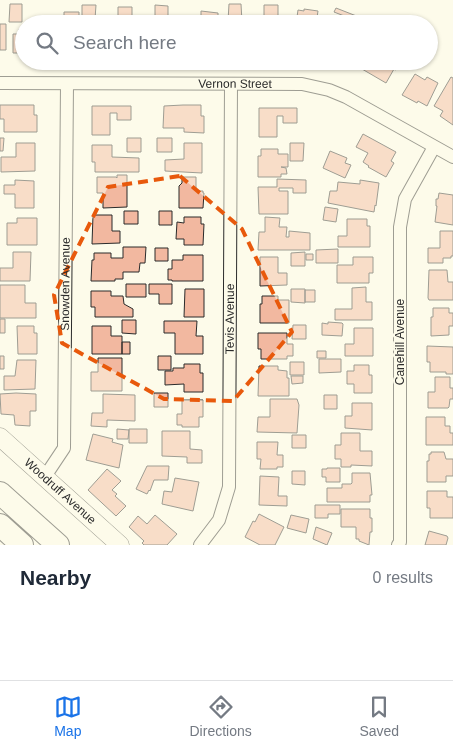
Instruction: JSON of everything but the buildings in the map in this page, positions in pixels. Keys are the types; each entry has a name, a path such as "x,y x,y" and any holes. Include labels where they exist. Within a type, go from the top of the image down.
{"highway":[{"path":"0,493 58,545"},
{"path":"0,512 36,545"},
{"path":"0,525 22,545"}],"street":[{"name":"Vernon Street","path":"0,83 302,84 329,90 346,97 453,158"},
{"name":"Snowden Avenue","path":"44,478 64,448 67,84"},
{"name":"Tevis Avenue","path":"200,545 219,520 229,487 231,84"},
{"name":"Canehill Avenue","path":"398,545 400,227 405,199 434,147"},
{"name":"Woodruff Avenue","path":"0,436 44,478 120,545"}],"highlighted area":[{"path":"180,176 242,229 292,332 233,401 164,399 62,343 54,295 108,187"}]}
